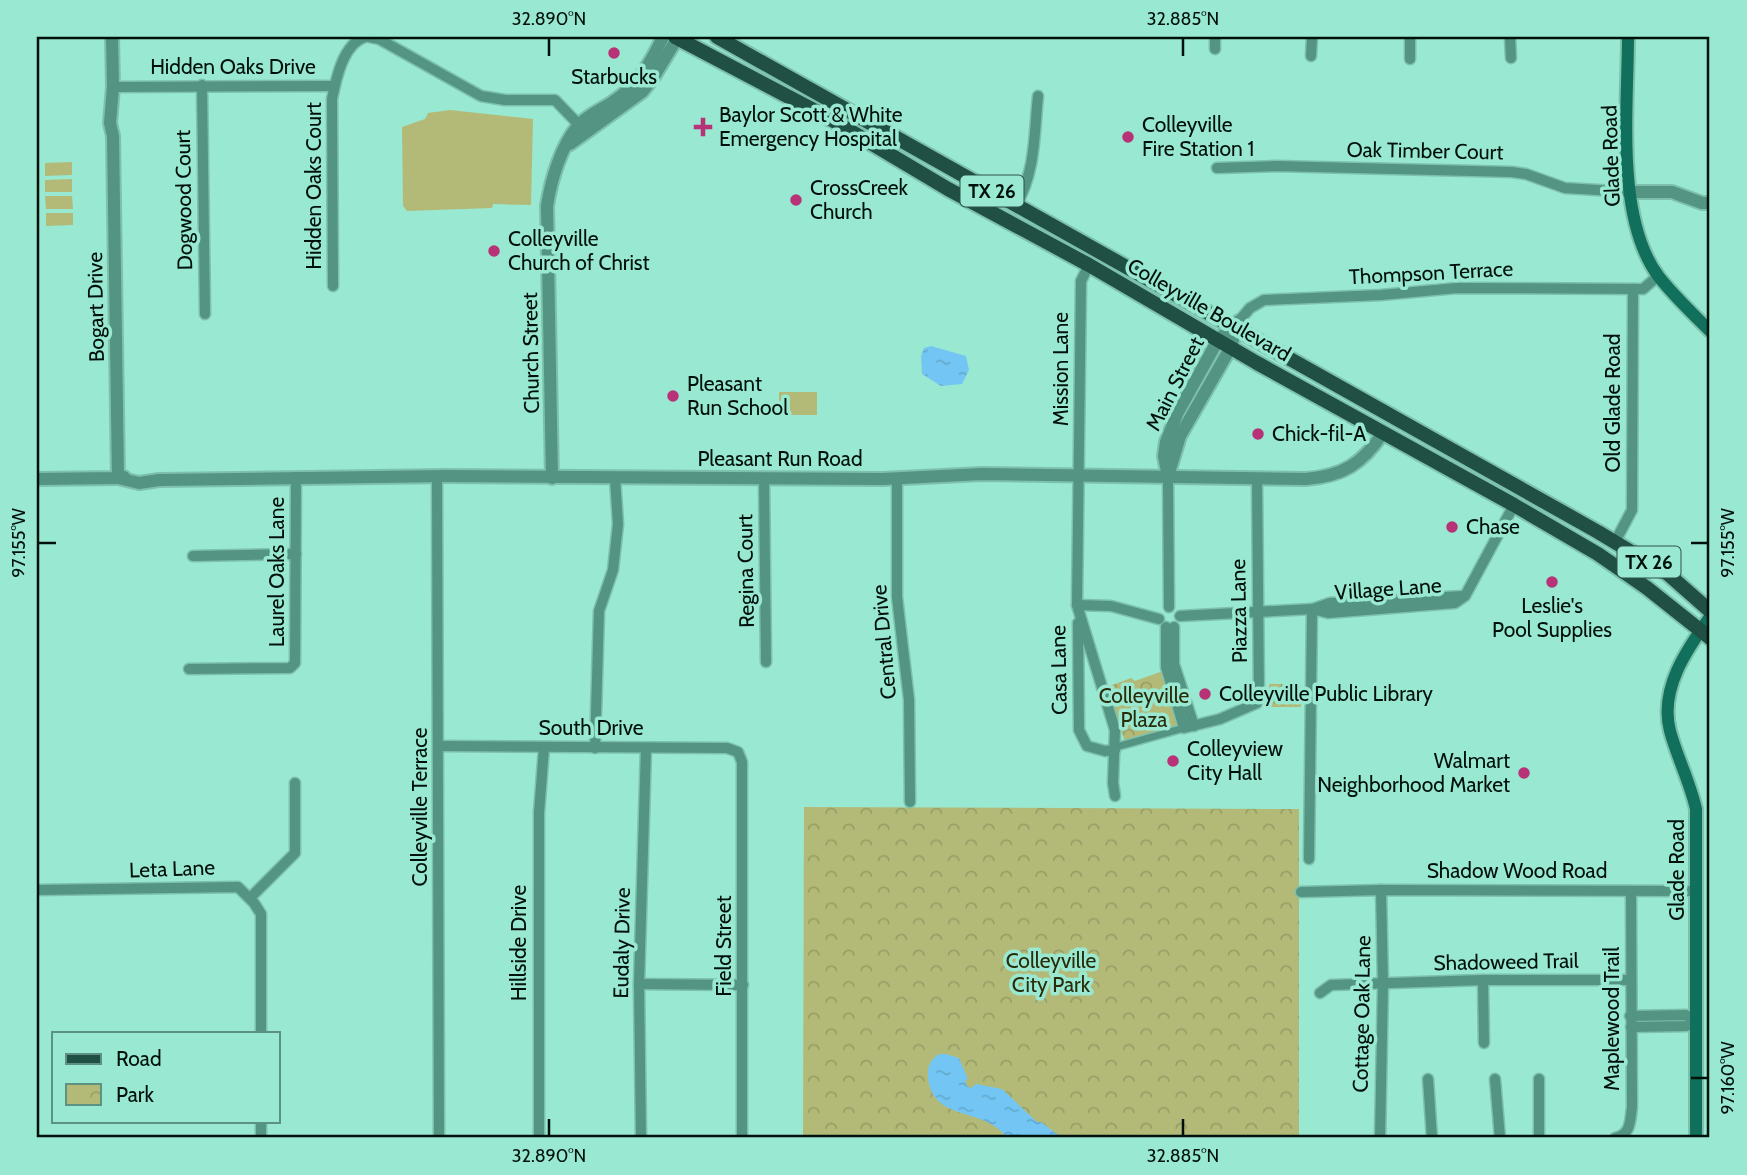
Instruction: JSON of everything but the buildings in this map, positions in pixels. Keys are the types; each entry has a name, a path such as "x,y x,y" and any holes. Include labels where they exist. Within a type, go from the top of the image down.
{"main road":[{"name":"Colleyville Boulevard","path":"674,37 827,117 1003,219 1514,505 1598,554 1706,634"},
{"name":"Colleyville Boulevard","path":"718,37 1236,326 1615,542 1668,574 1710,611"},
{"name":"Glade Road","path":"1628,37 1630,192 1634,220 1658,276 1710,331"},
{"path":"1003,219 1016,205"},
{"path":"1089,265 1098,251"},
{"name":"Glade Road","path":"1696,1138 1696,808 1690,783 1670,731 1669,701 1673,678 1706,634 1710,617"}],"street":[{"name":"Bogart Drive","path":"113,37 113,87 117,115 117,128 113,136 118,478"},
{"name":"Hidden Oaks Drive","path":"113,87 334,86 350,47 356,41 367,37 379,39 481,96 505,100 555,100 582,128"},
{"name":"Church Street","path":"552,478 547,206 553,173 566,147 582,128 653,78 674,37"},
{"path":"1215,37 1215,49"},
{"path":"1311,56 1312,37"},
{"path":"1410,37 1410,59"},
{"path":"1510,37 1511,58"},
{"name":"Dogwood Court","path":"202,85 205,314"},
{"name":"Hidden Oaks Court","path":"333,286 331,117 334,86"},
{"path":"1016,205 1031,167 1038,96"},
{"name":"Oak Timber Court","path":"1217,168 1276,166 1512,172 1564,188 1630,192"},
{"path":"1630,192 1672,192 1710,203"},
{"name":"Mission Lane","path":"1077,605 1081,281 1089,265"},
{"path":"1633,289 1643,289 1658,276"},
{"name":"Thompson Terrace","path":"1236,326 1250,308 1264,300 1381,295 1457,288 1633,289"},
{"name":"Old Glade Road","path":"1615,542 1632,510 1633,289"},
{"name":"Main Street","path":"1169,607 1168,477 1180,436 1236,326"},
{"name":"Pleasant Run Road","path":"37,479 139,476 159,480 296,477 897,478 982,474 1310,478 1339,473 1361,460 1383,433"},
{"name":"Laurel Oaks Lane","path":"189,669 293,666 296,655 296,477"},
{"name":"Colleyville Terrace","path":"437,477 439,1138"},
{"path":"595,748 599,611 613,569 618,524 615,478"},
{"name":"Regina Court","path":"764,478 766,663"},
{"name":"Central Drive","path":"897,478 897,597 909,700 910,802"},
{"name":"Piazza Lane","path":"1189,727 1220,719 1257,703 1259,697 1257,478"},
{"name":"Village Lane","path":"1180,616 1312,609 1328,613 1455,603 1465,596 1514,505"},
{"path":"193,556 296,554"},
{"path":"1115,748 1189,727 1166,624 1161,612 1169,607 1177,609 1180,620 1166,624 1111,606 1077,605 1115,730 1115,748 1115,796"},
{"name":"Casa Lane","path":"1077,605 1079,730 1087,746 1105,751 1115,748"},
{"path":"1309,859 1312,609"},
{"name":"South Drive","path":"439,746 727,748 740,754"},
{"name":"Hillside Drive","path":"539,1138 539,813 544,748"},
{"name":"Eudaly Drive","path":"641,1138 639,984 646,748"},
{"name":"Field Street","path":"740,754 742,1138"},
{"path":"261,1032 261,914 250,898 295,853 295,783"},
{"name":"Leta Lane","path":"37,890 230,886 238,887 250,898"},
{"name":"Cottage Oak Lane","path":"1380,1138 1383,984 1381,890"},
{"name":"Maplewood Trail","path":"1615,1138 1623,1136 1630,1127 1631,891"},
{"name":"Shadow Wood Road","path":"1301,892 1696,891"},
{"name":"Shadoweed Trail","path":"1320,993 1331,985 1630,980"},
{"path":"1483,981 1484,1042"},
{"path":"639,984 743,985"},
{"path":"1631,1021 1686,1026 1697,1023"},
{"path":"1428,1079 1432,1138"},
{"path":"1495,1079 1500,1138"},
{"path":"1539,1079 1539,1138"}],"green space":[{"path":"450,110 533,119 531,205 493,204 492,208 407,211 403,206 402,127 425,119 428,113"},
{"path":"72,162 72,175 45,176 45,163"},
{"path":"72,179 72,192 45,192 45,180"},
{"path":"45,196 72,196 73,209 46,209"},
{"path":"46,213 73,213 73,225 46,226"},
{"path":"779,392 817,392 817,415 779,415"},
{"name":"Colleyville Plaza","path":"1163,671 1180,730 1126,745 1107,687"},
{"path":"1269,684 1301,684 1301,707 1269,707"},
{"name":"Colleyville City Park","path":"804,807 1299,809 1299,1138 803,1138"}],"water":[{"path":"931,346 966,356 969,370 962,384 941,386 922,374 921,356 924,348"},
{"path":"939,1054 959,1058 968,1079 965,1080 967,1086 971,1088 976,1084 1002,1089 1037,1122 1041,1122 1062,1138 1007,1138 986,1121 939,1102 932,1092 928,1074 931,1061"}],"place":[{"name":"Starbucks","path":"614,53"},
{"name":"Baylor Scott & White Emergency Hospital","path":"703,127"},
{"name":"Colleyville Fire Station 1","path":"1128,137"},
{"name":"CrossCreek Church","path":"796,200"},
{"name":"Colleyville Church of Christ","path":"494,251"},
{"name":"Pleasant Run School","path":"673,396"},
{"name":"Chick-fil-A","path":"1258,434"},
{"name":"Chase","path":"1452,527"},
{"name":"Leslie's Pool Supplies","path":"1552,582"},
{"name":"Colleyville Public Library","path":"1205,694"},
{"name":"Colleyview City Hall","path":"1173,761"},
{"name":"Walmart Neighborhood Market","path":"1524,773"}]}
